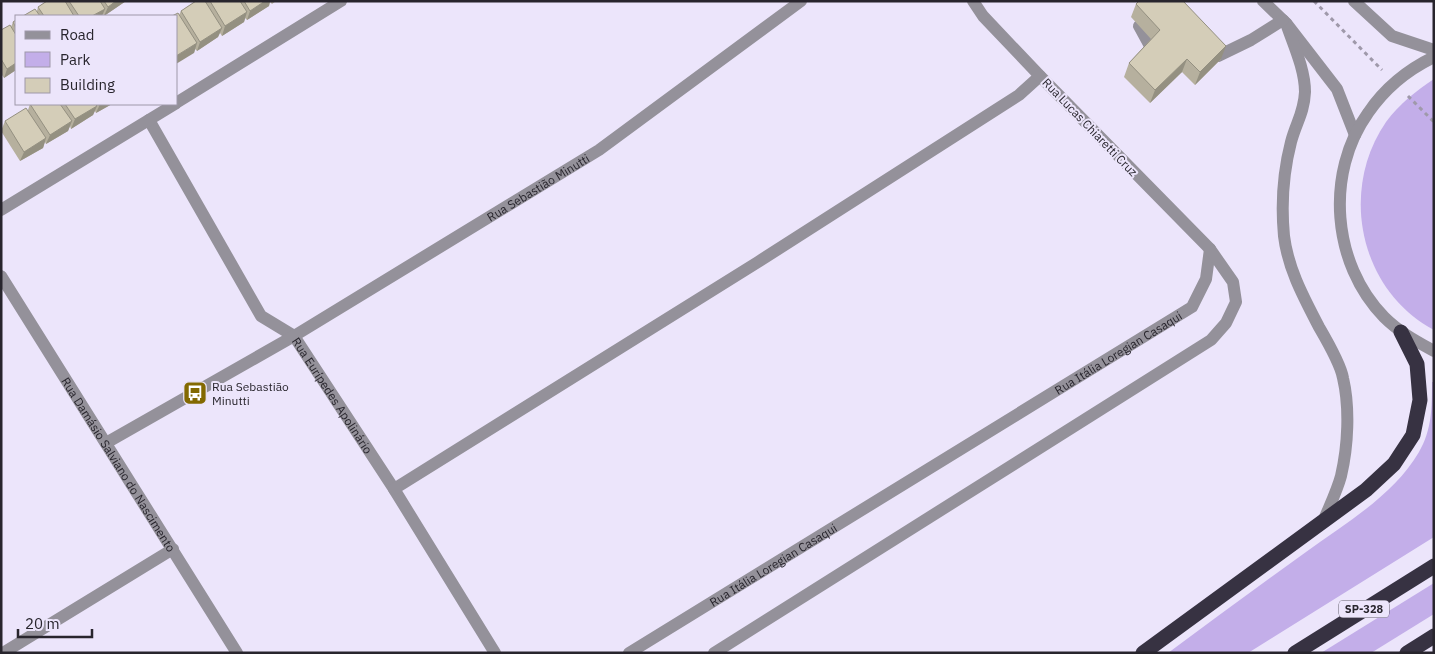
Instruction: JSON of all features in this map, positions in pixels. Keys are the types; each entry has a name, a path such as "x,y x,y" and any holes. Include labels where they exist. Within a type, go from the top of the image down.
{"highway":[{"path":"1143,653 1366,490 1394,464 1413,435 1420,400 1417,364 1401,332"},
{"name":"SP-328","path":"1295,653 1434,566"},
{"path":"1407,653 1434,636"}],"street":[{"path":"178,101 341,1"},
{"name":"Rua Sebastião Minutti","path":"106,443 294,336 599,150 802,1"},
{"name":"Rua Lucas Chiaretti Cruz","path":"973,1 983,16 1040,76 1210,249"},
{"path":"1262,1 1284,21 1337,89 1355,135"},
{"path":"1354,1 1392,36 1434,50"},
{"path":"1218,56 1284,21"},
{"path":"1284,21 1300,65 1305,90 1304,110 1292,141 1284,173 1282,206 1285,238 1292,270 1304,300 1343,377 1348,424 1341,477 1323,522"},
{"path":"1139,26 1151,48"},
{"path":"1434,57 1419,64 1395,82 1367,114 1355,135 1346,157 1341,181 1340,206 1341,230 1347,253 1356,276 1368,296 1383,316 1401,332 1434,351"},
{"path":"394,489 807,231 1020,95 1040,76"},
{"path":"1,210 172,105"},
{"name":"Rua Eurípedes Apolinário","path":"149,120 261,316 294,336 394,489 495,653"},
{"path":"714,653 1212,340 1226,323 1236,302 1233,282 1210,249"},
{"name":"Rua Itália Loregian Casaqui","path":"630,653 1192,307 1206,279 1210,249"},
{"name":"Rua Damásio Salviano do Nascimento","path":"1,276 238,653"},
{"path":"3,653 173,549"}],"path":[{"path":"1314,1 1434,122"}],"green space":[{"path":"1434,79 1434,330 1408,312 1388,290 1373,265 1364,236 1361,207 1363,178 1371,149 1386,122 1408,98"},
{"path":"1432,382 1434,382 1434,537 1248,653 1168,653 1353,519 1396,482 1419,452 1427,435 1431,409"},
{"path":"1434,583 1434,614 1371,653 1321,653"}],"building":[{"path":"47,1 65,1 73,15 43,15 38,7"},
{"path":"69,1 100,1 105,9 94,15 78,15"},
{"path":"104,1 116,1 108,7"},
{"path":"196,1 205,1 222,28 200,42 181,11"},
{"path":"210,1 240,1 247,12 225,26"},
{"path":"244,1 265,1 250,11"},
{"path":"1139,1 1183,1 1226,46 1200,72 1187,59 1155,90 1129,63 1160,30 1136,4"},
{"path":"35,9 39,15 25,15"},
{"path":"178,13 197,43 178,55 178,15 174,15"},
{"path":"10,25 15,33 15,64 7,69 1,59 1,30"},
{"path":"31,105 61,105 72,121 50,135"},
{"path":"66,105 97,106 75,119"},
{"path":"26,108 46,138 24,152 5,121"}],"place":[{"name":"Rua Sebastião Minutti","path":"195,393"}]}
